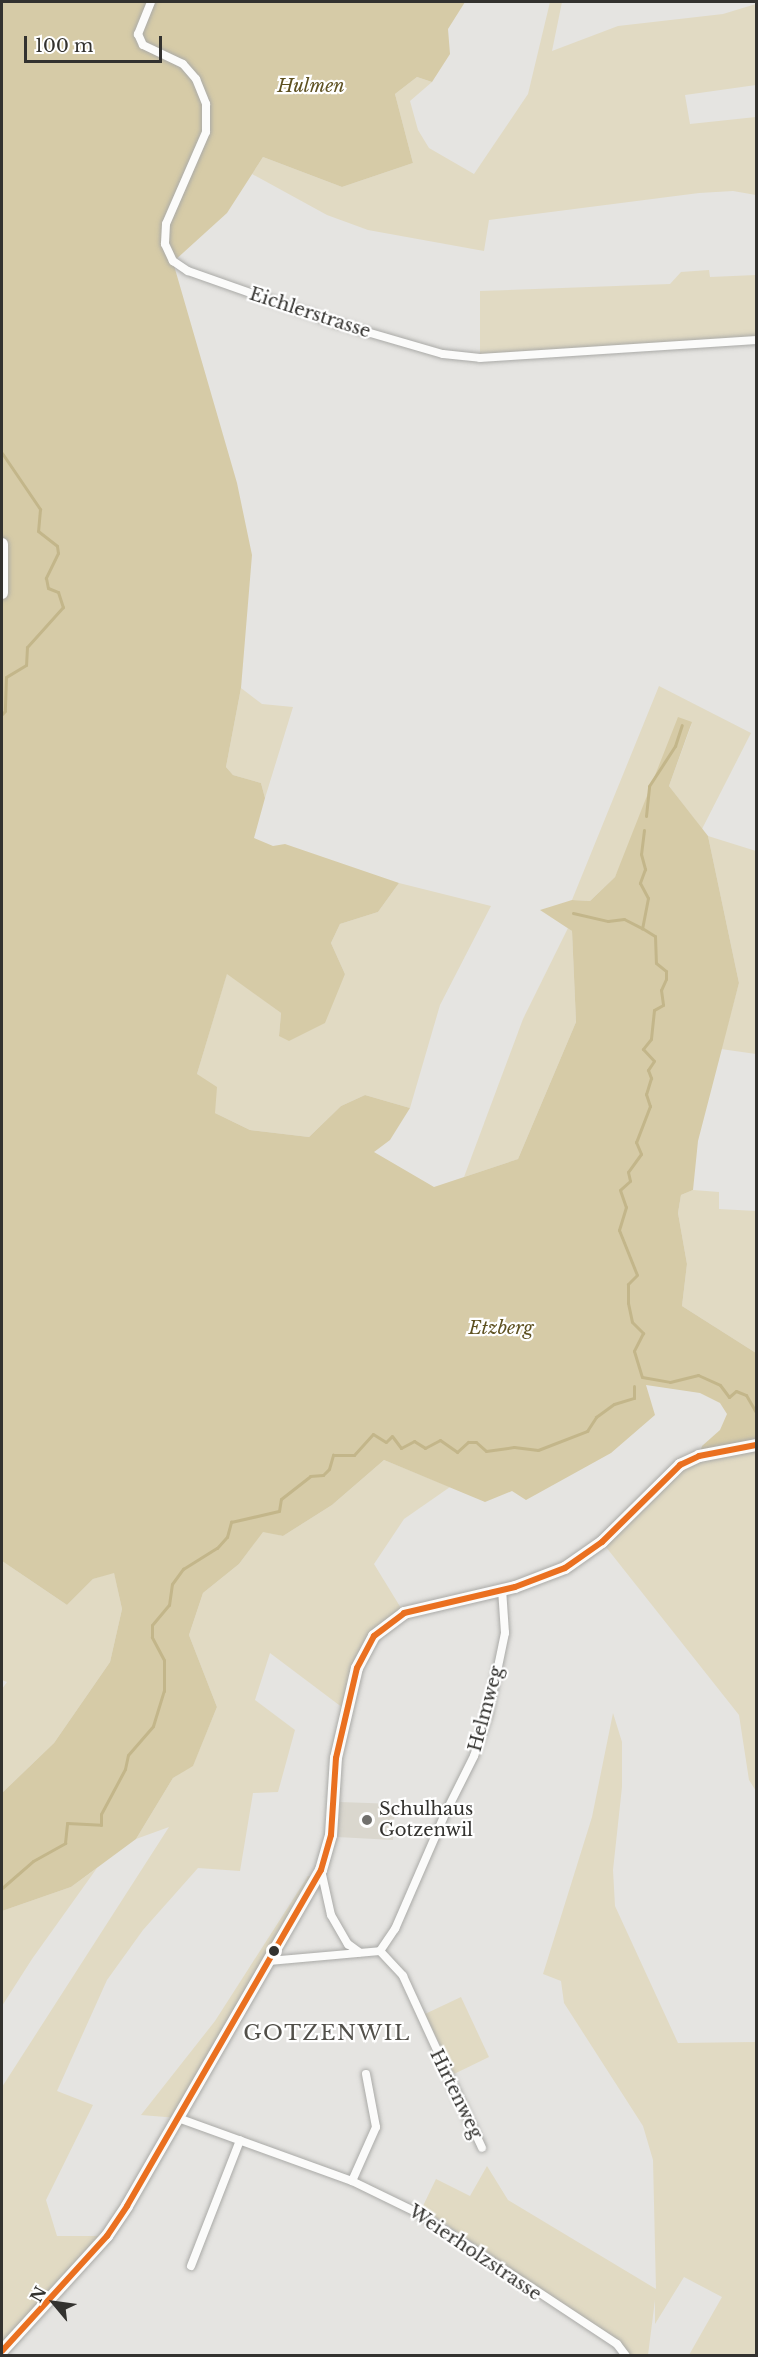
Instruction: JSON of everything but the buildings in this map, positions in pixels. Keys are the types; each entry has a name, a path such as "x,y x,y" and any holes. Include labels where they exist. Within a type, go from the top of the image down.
{"street":[{"name":"Eichlerstrasse","path":"151,2 138,34 143,45 183,64 196,79 206,104 206,132 166,224 165,244 173,261 188,271 336,323 443,354 480,358 756,340"},
{"path":"2,544 2,593"},
{"path":"2,2351 107,2236 321,1870 331,1835 336,1758 357,1668 366,1647 404,1613 502,1589 565,1569 602,1542 680,1465 715,1452 756,1445"},
{"name":"Helmweg","path":"380,1951 395,1929 445,1814 474,1756 488,1715 505,1633 502,1589"},
{"path":"321,1870 331,1915 348,1944 359,1952"},
{"path":"269,1961 344,1957 359,1952 380,1951"},
{"name":"Hirtenweg","path":"380,1951 403,1976 482,2148"},
{"path":"352,2181 376,2127 366,2074"},
{"name":"Weierholzstrasse","path":"178,2118 352,2181 422,2215 617,2344 626,2355"},
{"path":"191,2266 240,2140"}],"shaded area":[{"path":"550,2 562,2 552,51 618,26 723,14 756,4 756,85 685,95 690,124 756,117 756,195 733,191 699,193 489,220 484,251 368,230 327,215 252,174 263,157 342,187 413,163 395,94 417,77 432,82 410,101 418,130 429,148 474,174 528,94"},
{"path":"709,270 710,277 756,275 756,340 480,358 480,291 670,284 681,272"},
{"path":"659,686 751,733 702,829 669,786 692,723 615,877 590,901 572,900"},
{"path":"241,688 262,704 293,707 265,798 261,783 233,775 226,767"},
{"path":"708,836 756,851 756,1054 721,1049 739,983"},
{"path":"399,883 491,906 440,1005 410,1108 365,1095 341,1106 309,1137 250,1130 215,1113 197,1074 227,973 281,1013 279,1036 345,974 331,943 340,924 378,912"},
{"path":"568,928 572,931 576,1022 518,1159 464,1177 523,1019"},
{"path":"693,1190 719,1192 719,1209 756,1211 756,1353 682,1306 687,1264 678,1213 681,1195"},
{"path":"756,1445 756,1791 749,1780 739,1715 602,1542 680,1465"},
{"path":"384,1460 450,1487 404,1519 374,1564 404,1613 374,1636 347,1711 270,1653 255,1700 295,1730 278,1792 253,1793 240,1871 198,1868 143,1930 107,1980 57,2091 93,2105 46,2200 57,2236 107,2236 2,2351 2,2087 169,1827 136,1839 173,1778 193,1765 217,1707 189,1635 203,1593 239,1564 263,1531 283,1536 332,1505"},
{"path":"2,1561 67,1605 93,1579 114,1572 122,1609 110,1662 54,1743 2,1793 2,1689 7,1682 2,1680"},
{"path":"613,1713 622,1742 622,1787 613,1870 615,1906 678,2043 756,2042 756,2355 689,2355 722,2297 684,2277 655,2324 655,2300 648,2355 631,2355 619,2343 422,2208 436,2179 470,2196 487,2166 508,2200 656,2289 653,2160 643,2126 564,2003 561,1981 543,1974 592,1817"},
{"name":"Schulhaus Gotzenwil","path":"340,1802 395,1804 393,1840 337,1837"},
{"path":"97,1868 32,1959 2,2006 2,1911 71,1887"},
{"path":"308,1876 318,1877 178,2118 141,2115 215,2021"},
{"path":"461,1997 489,2057 454,2074 425,2014"}],"green space":[{"name":"Etzberg","path":"2,2 465,2 448,29 450,54 432,82 417,77 395,94 413,163 342,187 263,157 227,213 173,262 237,483 252,555 241,688 226,767 233,775 261,783 265,798 254,838 273,846 285,844 399,883 378,912 340,924 331,943 345,974 325,1023 289,1041 279,1036 281,1013 227,974 197,1074 217,1087 215,1113 250,1130 309,1137 341,1106 365,1095 410,1108 390,1140 374,1152 434,1187 518,1159 576,1022 572,931 540,910 572,900 590,901 615,877 678,717 692,722 669,786 708,836 739,983 698,1141 693,1190 681,1195 678,1213 687,1264 682,1306 756,1353 756,1445 699,1456 702,1446 720,1430 727,1414 720,1403 700,1393 646,1385 655,1415 611,1453 526,1500 512,1491 485,1502 384,1460 332,1505 283,1536 263,1532 239,1564 203,1593 189,1635 217,1707 193,1766 173,1778 136,1839 71,1887 2,1911 2,1793 54,1743 110,1662 122,1609 114,1573 93,1579 67,1605 2,1561"}],"waterway":[{"path":"2,453 40,509 38,531 57,546 58,553 46,578 48,588 58,592 63,607 27,647 26,665 6,677 5,711 2,714"},
{"path":"646,816 649,786 675,746 682,725"},
{"path":"644,830 641,854 645,869 640,883 648,898 642,928 655,936 656,963 666,971 666,979 661,990 663,1005 654,1010 651,1039 643,1049 654,1061 648,1070 651,1078 646,1094 650,1106 636,1142 641,1154 628,1172 630,1181 620,1190 626,1207 619,1230 637,1275 628,1284 628,1303 632,1322 643,1333 634,1351 642,1377 670,1382 698,1375 720,1385 729,1397 736,1391 746,1395 756,1412"},
{"path":"573,913 608,921 624,919 642,928"},
{"path":"2,1888 33,1861 65,1843 67,1823 101,1825 101,1814 125,1769 128,1755 153,1726 164,1691 164,1660 152,1637 152,1625 169,1605 172,1584 183,1569 217,1548 227,1537 231,1522 279,1511 281,1499 310,1476 323,1475 329,1469 333,1455 354,1455 373,1434 386,1442 392,1436 401,1448 414,1441 425,1448 440,1440 457,1452 468,1442 476,1442 486,1451 514,1447 538,1450 587,1431 596,1417 614,1404 634,1398 634,1386"}],"transit line":[{"path":"2,2351 107,2236 127,2206 321,1870 331,1835 336,1758 357,1668 374,1636 404,1613 515,1587 565,1568 602,1542 680,1465 699,1456 756,1445"}],"place":[{"name":"Schulhaus Gotzenwil","path":"367,1820"}],"district":[{"name":"GOTZENWIL","path":"327,2033"}],"park label":[{"name":"Hulmen","path":"311,86"}]}
